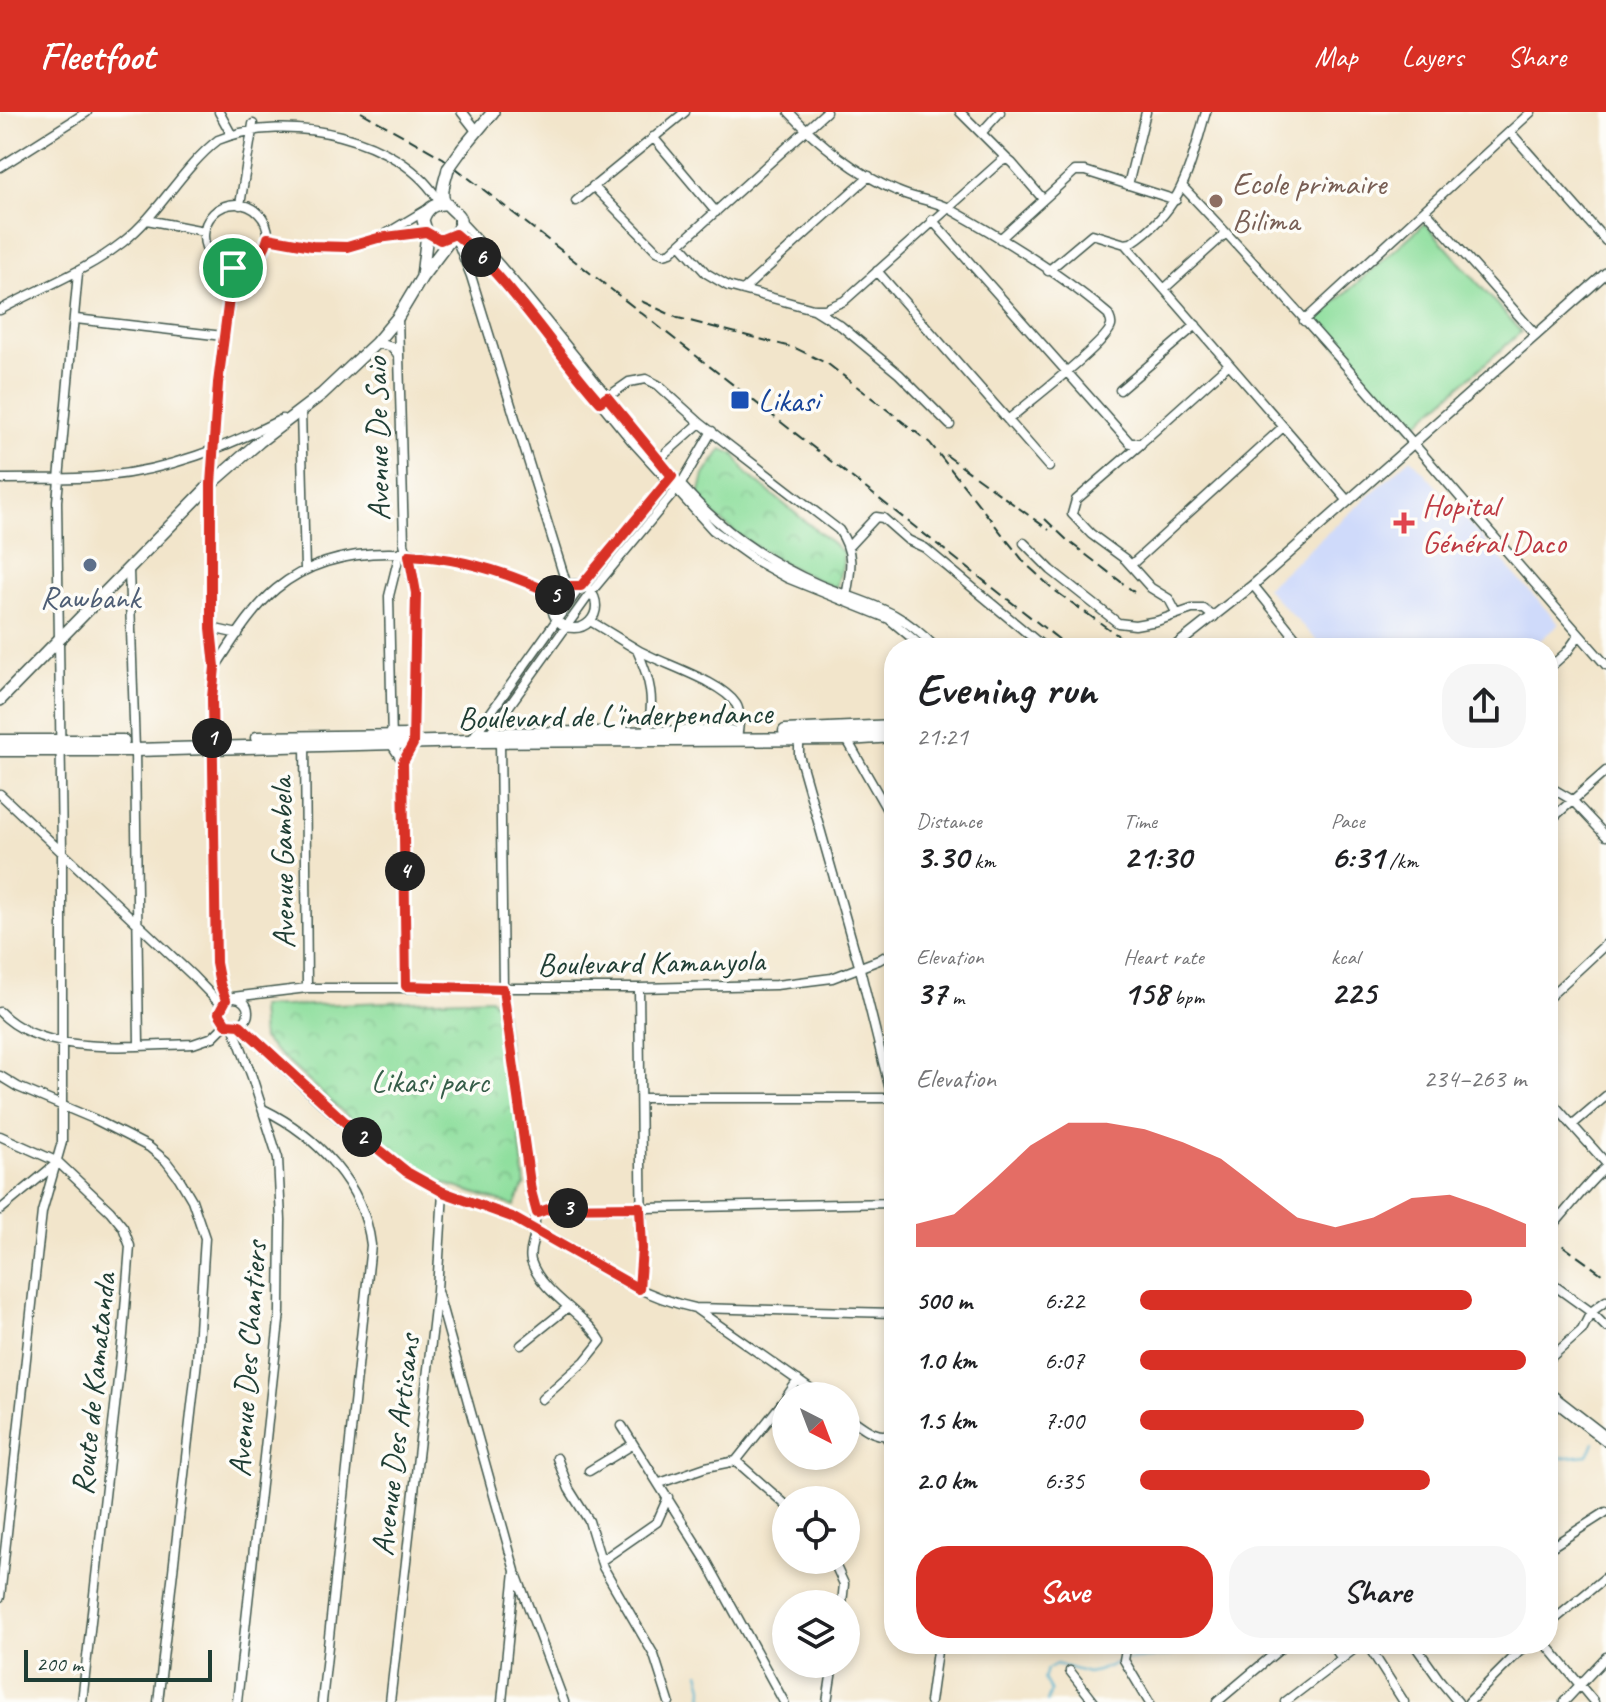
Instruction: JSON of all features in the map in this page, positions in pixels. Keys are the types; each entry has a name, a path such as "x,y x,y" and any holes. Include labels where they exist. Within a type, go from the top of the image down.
{"highway":[{"name":"Boulevard de L'inderpendance","path":"846,734 884,728"},
{"name":"Boulevard de L'inderpendance","path":"0,750 646,732 737,736"},
{"name":"Boulevard de L'inderpendance","path":"480,738 500,742 884,736"},
{"name":"Boulevard de L'inderpendance","path":"0,741 61,746"},
{"path":"1558,1402 1606,1439"}],"main road":[{"path":"422,277 427,233 423,220 425,214 440,204 448,169 493,112"},
{"path":"0,700 211,484 376,343 398,317 422,277 454,235 460,221 454,208 440,204"},
{"path":"427,233 440,240 454,235"}],"street":[{"path":"0,167 87,112"},
{"path":"462,112 476,130"},
{"path":"576,201 685,112"},
{"path":"789,112 807,130 869,176 896,191 948,207 1048,271 1101,309 1111,322 1110,329 1096,345 1008,420"},
{"path":"593,186 657,251 664,254 680,244 826,112"},
{"path":"960,112 1043,199"},
{"path":"982,132 1000,112"},
{"path":"1128,185 1146,112"},
{"path":"1125,244 1137,239 1176,200 1183,187 1206,112"},
{"path":"1304,321 1531,112"},
{"path":"220,114 230,132"},
{"path":"0,310 78,273 111,251 147,220 186,171 230,132 282,119"},
{"path":"240,205 253,124"},
{"path":"339,124 377,144 424,178 440,204 378,238"},
{"path":"1510,132 1606,241"},
{"path":"653,137 716,212"},
{"path":"680,244 706,273 728,286 813,309 825,309 844,301 932,220 1007,159"},
{"path":"1000,239 1075,171 1085,171 1176,200"},
{"path":"743,290 869,176"},
{"path":"1183,187 1414,442 1472,514 1606,665"},
{"path":"240,205 251,208 260,216 268,238 260,257 252,263 233,268 214,260 207,252 204,231 207,222 221,208 240,205"},
{"path":"1425,210 1536,335"},
{"path":"147,220 204,231"},
{"path":"932,220 1130,443 1141,443"},
{"path":"460,221 490,254 604,400"},
{"path":"268,238 290,243 347,247 378,238 427,233"},
{"path":"1164,289 1226,233"},
{"path":"1048,271 1092,234 1125,244 1348,501"},
{"path":"454,235 495,273 678,488 768,563 889,619 912,638"},
{"path":"454,235 471,276 567,586"},
{"path":"233,268 223,336 211,484 216,963 226,1001 220,1016 407,1172 443,1192 512,1217 665,1302 695,1308 884,1313"},
{"path":"877,271 1049,467"},
{"path":"0,1597 42,1212 58,1162 63,1107 59,477 78,273"},
{"path":"1186,638 1253,585 1606,273"},
{"path":"813,309 841,326 899,374 950,425"},
{"name":"Avenue De Saio","path":"398,317 404,543 416,593 414,740 403,762 406,986"},
{"path":"76,319 223,336"},
{"path":"1120,390 1196,325"},
{"path":"376,343 392,347 400,360"},
{"path":"1177,614 1169,599 1151,588 1131,565 1078,523 1072,514 1073,507 1076,500 1104,474 1229,364"},
{"path":"604,400 629,382 646,379 658,385 700,423 839,530 850,545 851,561 845,598"},
{"path":"0,479 79,478 173,464 213,451 301,410 305,570"},
{"path":"656,462 700,423"},
{"path":"1131,565 1283,427"},
{"path":"480,738 591,592 678,488 712,431"},
{"path":"480,738 555,619 670,479"},
{"path":"850,545 876,517 883,518 908,540 925,548 1033,638"},
{"path":"403,762 392,740 389,596 398,555 404,543"},
{"path":"1024,543 1051,570 1118,623 1135,625 1192,609 1204,609 1214,617"},
{"path":"215,667 256,609 276,590 305,570 340,559 437,556 492,569 555,595"},
{"path":"129,570 139,1045"},
{"path":"1253,585 1296,638"},
{"path":"567,586 581,586 591,592 595,609 590,621 579,628 565,627 555,619 552,607 555,595 567,586"},
{"path":"845,598 893,612 926,638"},
{"path":"590,621 637,650 703,680 728,697 739,713 737,736"},
{"path":"211,628 238,634"},
{"path":"1290,638 1292,633"},
{"path":"1558,660 1579,635"},
{"path":"637,650 650,683 652,699 646,732"},
{"path":"846,734 884,804"},
{"path":"799,735 799,755 884,1066"},
{"name":"Avenue Gambela","path":"305,742 307,988"},
{"path":"500,742 503,989 531,1191 537,1213 533,1222 531,1262 567,1308 599,1337 600,1345 542,1399"},
{"path":"1558,813 1606,771"},
{"path":"1558,792 1572,800 1606,836"},
{"path":"0,794 193,976 226,1001 241,999 248,1010 247,1018 193,1044 139,1045 63,1044 29,1032 0,1012"},
{"path":"1558,990 1606,944"},
{"name":"Boulevard Kamanyola","path":"226,1001 307,988 776,985 832,978 860,969 884,956"},
{"path":"639,988 642,1249 639,1289"},
{"name":"Avenue Des Chantiers","path":"233,1025 278,1158 281,1220 280,1312 237,1702"},
{"path":"0,1076 18,1087 137,1139 166,1161 192,1200 205,1238 197,1361 158,1702"},
{"path":"1572,1125 1606,1096"},
{"path":"641,1098 884,1102"},
{"path":"263,1109 304,1134 343,1174 362,1209 369,1227 371,1245 322,1702"},
{"path":"1558,1109 1606,1165 1577,1195 1558,1221"},
{"name":"Route de Kamatanda","path":"0,1136 58,1162 110,1211 123,1227 130,1246 82,1702"},
{"path":"0,1210 58,1162"},
{"name":"Avenue Des Artisans","path":"390,1702 437,1290 443,1192"},
{"path":"537,1213 551,1208 884,1203"},
{"path":"1558,1288 1606,1327"},
{"path":"437,1290 515,1571 564,1702"},
{"path":"1558,1351 1582,1330 1591,1312 1606,1301"},
{"path":"521,1345 567,1308"},
{"path":"695,1308 801,1382"},
{"path":"660,1483 706,1467 736,1461 772,1415"},
{"path":"860,1425 872,1433 884,1435"},
{"path":"622,1426 660,1483 784,1702"},
{"path":"589,1471 632,1445"},
{"path":"557,1458 569,1489 589,1521 601,1561 621,1603 646,1640 661,1673 669,1702"},
{"path":"736,1461 772,1493"},
{"path":"601,1561 657,1522 668,1497"},
{"path":"1558,1543 1606,1512"},
{"path":"502,1702 515,1571"},
{"path":"1558,1617 1606,1577"},
{"path":"930,1702 937,1654"},
{"path":"1125,1654 1124,1660 1149,1702"},
{"path":"1217,1702 1267,1654"},
{"path":"1339,1654 1342,1659"},
{"path":"1285,1702 1349,1654"},
{"path":"1371,1654 1404,1702"},
{"path":"1421,1654 1458,1702"},
{"path":"1469,1702 1517,1654"},
{"path":"1555,1654 1594,1702"},
{"path":"1564,1702 1606,1657"},
{"path":"1070,1671 1094,1702"},
{"path":"827,1702 831,1678"},
{"path":"1297,1691 1305,1702"}],"shaded area":[{"name":"Hopital Général Daco","path":"1411,458 1559,624 1543,638 1314,638 1266,588"}],"green space":[{"path":"1425,223 1521,332 1411,429 1315,320"},
{"path":"722,449 734,454 747,474 843,552 836,588 762,551 728,527 698,499 704,475"},
{"name":"Likasi parc","path":"490,998 504,1013 525,1184 514,1206 409,1172 262,1039 260,1007"}],"waterway":[{"path":"1558,1458 1588,1455 1594,1443"},
{"path":"1127,1660 1175,1654"},
{"path":"1047,1702 1051,1691 1044,1679 1047,1669 1056,1664 1088,1673 1121,1661"},
{"path":"699,1672 703,1687 702,1702"}],"railway":[{"path":"361,112 443,158 1057,638"},
{"path":"641,301 678,318 795,348 828,364 930,443 1025,563 1054,590 1120,637"},
{"path":"946,455 1049,530"},
{"path":"1045,519 1134,592"},
{"path":"1558,1242 1606,1277"}],"place":[{"name":"Ecole primaire Bilima","path":"1216,201"},
{"name":"Likasi","path":"740,400"},
{"name":"Hopital Général Daco","path":"1404,523"},
{"name":"Rawbank","path":"90,565"}],"route":[{"path":"426,232 440,240 455,234 495,273 600,402 607,397 672,476 581,586 567,586 555,595 464,561 409,555 416,593 413,744 403,762 406,986 503,989 531,1191 537,1213 551,1208 640,1207 642,1249 639,1289 512,1217 459,1199 407,1172 315,1096 240,1025 230,1026 220,1016 221,1005 226,1000 216,963 211,484 218,383 233,268 243,267 260,257 268,238 331,248 359,246 378,238 407,233 426,232"}]}
